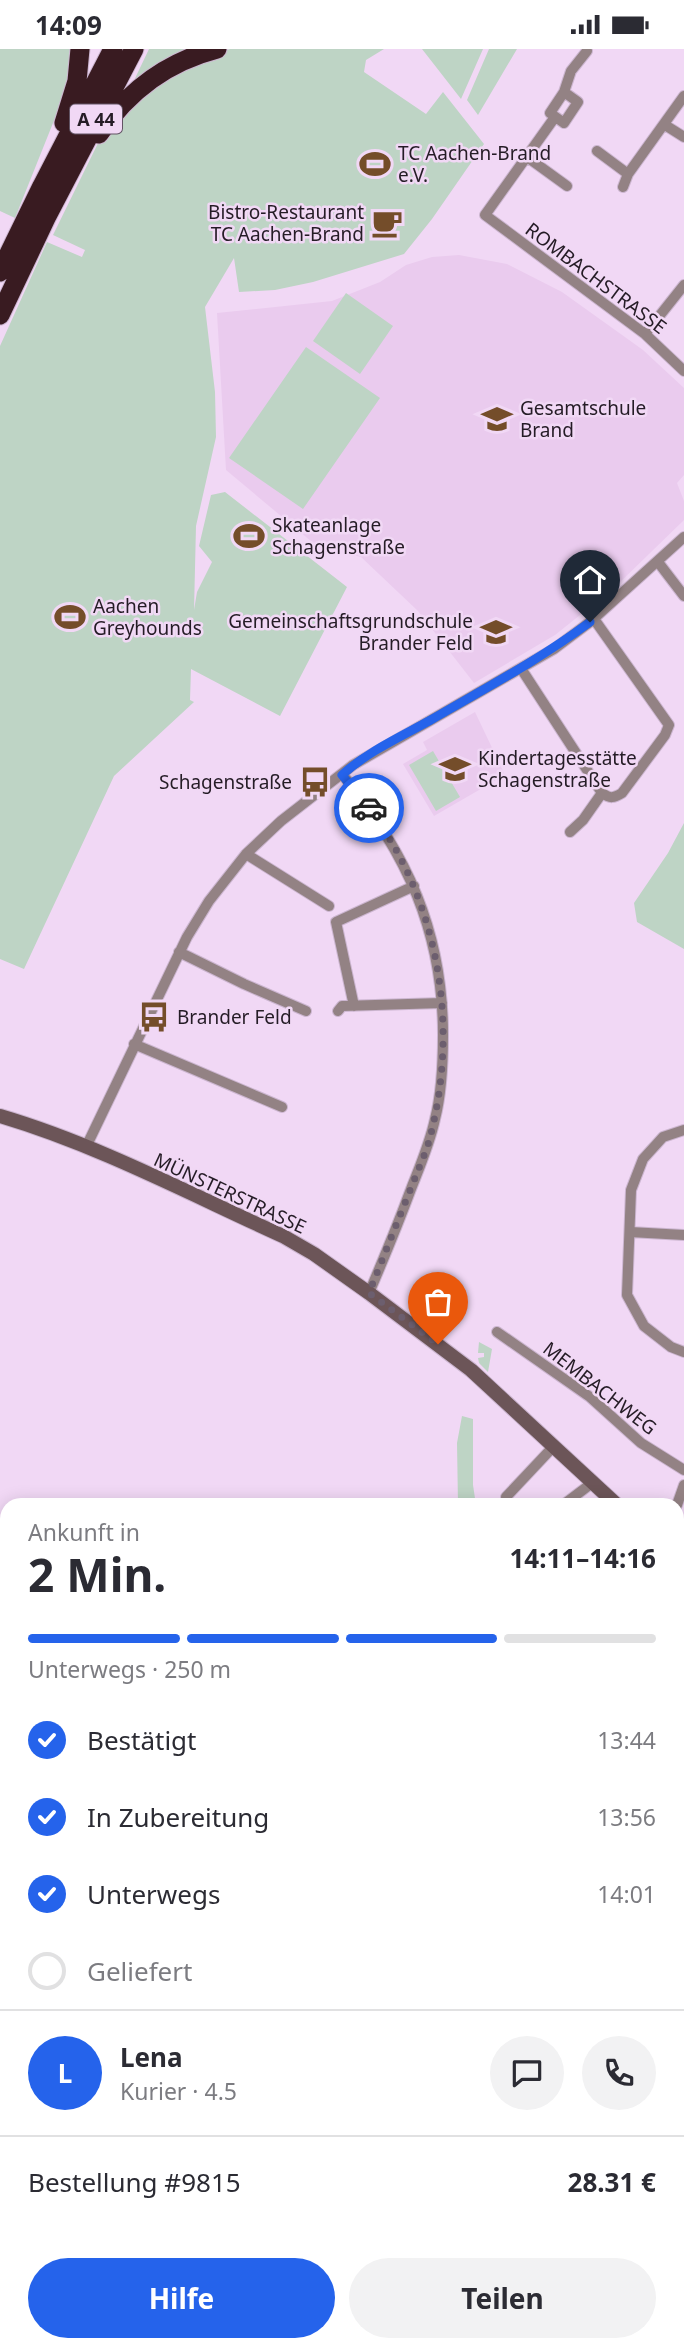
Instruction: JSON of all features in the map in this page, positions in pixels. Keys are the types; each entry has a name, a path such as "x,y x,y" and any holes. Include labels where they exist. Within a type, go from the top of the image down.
{"highway":[{"path":"80,49 72,100 61,133 42,170 51,188 136,89 168,67 217,49"},
{"name":"A 44","path":"0,315 22,247 113,49"},
{"name":"A 44","path":"51,188 134,49"},
{"name":"A 44","path":"0,272 22,247"}],"street":[{"path":"564,92 578,102 564,123 550,113 564,92 571,71 587,51"},
{"path":"624,187 628,173 684,96"},
{"path":"555,117 527,157 568,186"},
{"path":"665,125 684,137"},
{"path":"597,151 628,173"},
{"name":"ROMBACHSTRASSE","path":"527,157 485,215 645,334 684,371"},
{"path":"645,334 684,285"},
{"path":"86,1147 179,952 209,901 246,854 281,821 342,775 391,742 522,670 594,619 684,537"},
{"path":"658,562 684,596"},
{"path":"522,670 602,793 614,798 622,793 665,735 669,725 594,619"},
{"path":"342,775 393,844 414,885 434,946 442,1003 443,1070 434,1125 369,1293"},
{"path":"570,832 583,820 602,793"},
{"path":"246,854 329,906"},
{"path":"354,1006 336,922 414,885"},
{"path":"179,952 306,1011"},
{"path":"338,1011 342,1006 442,1003"},
{"path":"134,1044 282,1107"},
{"name":"MÜNSTERSTRASSE","path":"0,1116 32,1125 86,1147 283,1236 314,1254 471,1370 609,1498"},
{"path":"684,1130 663,1137 643,1159 631,1190 626,1295 645,1327 671,1347 684,1352"},
{"path":"630,1232 684,1235"},
{"name":"MEMBACHWEG","path":"496,1332 590,1397 641,1443 684,1470"},
{"path":"506,1497 553,1447"},
{"path":"572,1498 592,1483"}],"shaded area":[{"path":"0,49 71,49 67,88 15,218 0,211"},
{"path":"149,49 207,49 129,91"},
{"path":"230,49 384,49 366,60 364,72 426,114 443,92 484,144 404,254 313,282 275,290 239,292 234,258 205,307 215,392 216,437 196,526 194,610 197,592 212,562 199,546 211,495 225,492 347,587 280,716 191,669 190,700 194,702 114,776 24,969 0,959 0,346 47,242 82,257 85,250 53,235 101,137 135,96 211,54"},
{"path":"422,49 483,49 461,99"},
{"path":"489,49 517,49 478,115 467,100"},
{"path":"459,255 507,264 562,292 643,350 684,388 684,475 677,483 684,501 684,520 614,588 555,635 474,683 418,611 361,557 318,547 226,470 217,313 332,301 380,282 406,265 432,257"},
{"path":"346,293 393,326 360,374 313,341"},
{"path":"306,347 380,398 303,509 229,458"},
{"name":"Kindertagesstätte Schagenstraße","path":"475,712 505,775 434,816 403,764 427,750 423,742"},
{"path":"433,751 460,797 436,811 409,765"},
{"path":"684,823 684,949 637,922 634,903 668,853"},
{"path":"479,1342 492,1349 488,1372 479,1363 478,1358 484,1357 484,1353 478,1353"},
{"path":"462,1416 473,1419 475,1498 458,1498 457,1443"}],"way so far":[{"path":"369,808 404,864 424,911 434,946 443,1005 443,1070 436,1118 427,1148 369,1293 438,1344"}],"place":[{"name":"TC Aachen-Brand e.V.","path":"375,164"},
{"name":"Bistro-Restaurant TC Aachen-Brand","path":"387,223"},
{"name":"Gesamtschule Brand","path":"497,419"},
{"name":"Skateanlage Schagenstraße","path":"249,536"},
{"name":"Aachen Greyhounds","path":"70,617"},
{"name":"Gemeinschaftsgrundschule Brander Feld","path":"496,632"},
{"name":"Kindertagesstätte Schagenstraße","path":"455,769"},
{"name":"Schagenstraße","path":"315,782"},
{"name":"Brander Feld","path":"154,1017"}],"route":[{"path":"369,808 342,775 348,769 391,742 522,670 590,622"}]}
